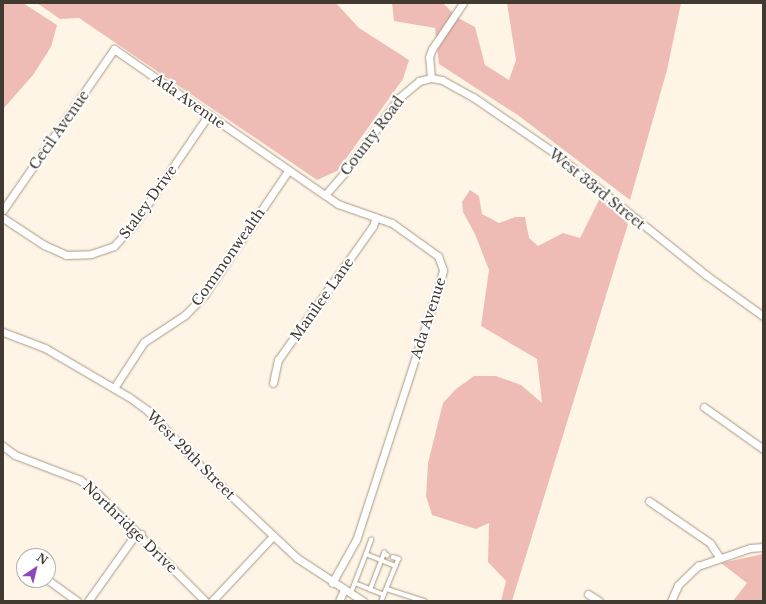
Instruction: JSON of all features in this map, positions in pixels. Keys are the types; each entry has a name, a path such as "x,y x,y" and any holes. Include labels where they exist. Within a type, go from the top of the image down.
{"street":[{"path":"431,78 429,57 432,49 463,3"},
{"name":"Ada Avenue","path":"114,49 209,114 288,171 338,204 376,216 392,223 438,256 443,270 356,540 332,583"},
{"name":"Cecil Avenue","path":"3,210 114,49"},
{"name":"County Road","path":"325,195 348,168 390,108 412,86 423,80 431,78"},
{"name":"West 33rd Street","path":"431,78 442,80 464,92 553,152 706,276 763,316"},
{"name":"Staley Drive","path":"3,218 44,245 66,255 91,254 114,246 134,224 209,114"},
{"name":"Commonwealth","path":"114,388 144,342 185,315 204,295 288,171"},
{"name":"Manilee Lane","path":"272,383 278,360 373,226 376,216"},
{"name":"West 29th Street","path":"3,332 45,348 114,388 147,410 297,558 332,583 362,601"},
{"path":"704,407 763,449"},
{"name":"Northridge Drive","path":"3,446 15,455 80,480 141,534 205,601"},
{"path":"649,501 710,543 720,557"},
{"path":"88,601 133,538 141,534"},
{"path":"212,601 273,536"},
{"path":"671,601 678,585 689,572 720,557 750,548 763,547"},
{"path":"56,586 77,601"},
{"path":"340,601 344,590"},
{"path":"588,594 599,601"}],"lane":[{"path":"350,594 371,540"},
{"path":"370,590 384,553 388,554"},
{"path":"366,554 396,566"},
{"path":"382,601 399,559 393,557"},
{"path":"355,583 384,595"},
{"path":"387,589 426,601"}],"shaded area":[{"path":"3,3 23,3 57,25 51,47 33,75 3,109"},
{"path":"37,3 336,3 359,28 409,60 403,79 337,171 317,180 79,18 60,19"},
{"path":"392,3 443,3 458,18 475,27 485,65 509,80 516,60 507,3 681,3 667,70 630,200 519,116 439,64 435,28 394,21"},
{"path":"470,190 479,196 482,214 499,223 515,217 525,217 529,238 538,246 563,233 580,238 600,198 628,224 512,601 501,601 506,581 488,562 489,523 476,529 432,515 426,496 428,463 443,403 456,389 474,376 496,376 521,385 542,403 537,359 481,326 489,270 475,234 463,212 462,202"},
{"path":"763,554 763,601 733,601 747,583 721,563"}]}
